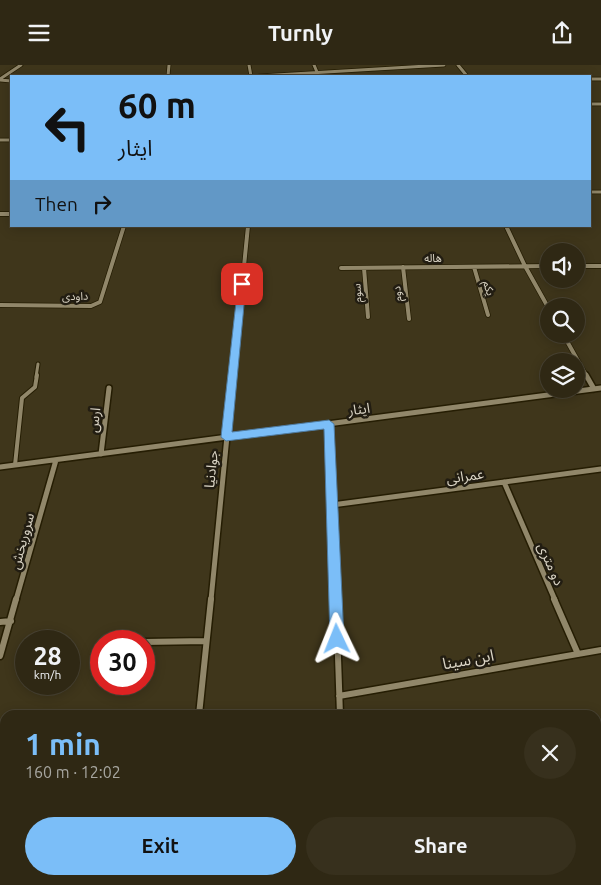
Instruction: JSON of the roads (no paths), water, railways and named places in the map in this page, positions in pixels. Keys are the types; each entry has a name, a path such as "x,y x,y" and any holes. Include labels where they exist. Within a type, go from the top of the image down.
{"street":[{"path":"0,80 20,65"},
{"path":"314,65 317,72"},
{"path":"274,75 444,65"},
{"name":"داودی","path":"0,305 91,306 100,302 124,227"},
{"name":"جوادنیا","path":"199,710 248,227"},
{"path":"506,227 543,298"},
{"path":"585,266 601,265"},
{"name":"هاله","path":"341,268 540,266"},
{"name":"دوم","path":"403,267 409,319"},
{"name":"یکم","path":"474,267 488,315"},
{"name":"سوم","path":"364,268 368,317"},
{"path":"568,343 594,389"},
{"name":"ارس","path":"101,454 109,388"},
{"name":"ایثار","path":"0,467 601,388"},
{"path":"329,424 340,710"},
{"name":"سروربخش","path":"0,656 56,460"},
{"name":"عمرانی","path":"332,505 601,469"},
{"name":"دو متری","path":"504,483 578,654"},
{"path":"0,622 11,621"},
{"path":"155,642 206,641"},
{"name":"ابن سینا","path":"339,696 601,649"}],"lane":[{"path":"15,465 22,398 35,387 38,364"}]}
